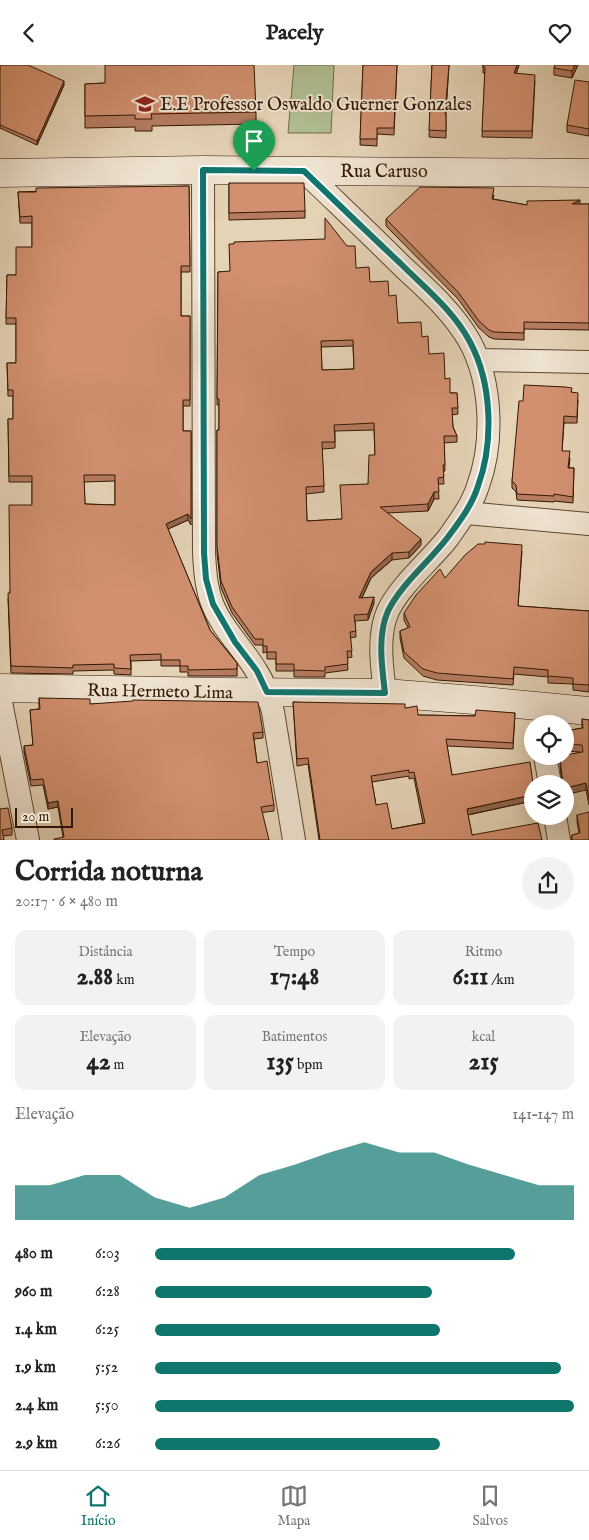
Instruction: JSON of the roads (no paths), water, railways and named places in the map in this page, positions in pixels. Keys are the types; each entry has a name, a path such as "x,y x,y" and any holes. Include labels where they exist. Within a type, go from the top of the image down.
{"street":[{"name":"Rua Caruso","path":"0,173 203,170 589,173"},
{"path":"203,170 204,553 206,579 216,611 235,642 257,671 267,692 273,711 294,840"},
{"path":"304,171 449,313 470,341 484,379 488,432 479,485 466,513 400,593 388,611 382,634 382,669 385,693"},
{"path":"478,360 589,362"},
{"path":"466,513 589,524"},
{"name":"Rua Hermeto Lima","path":"0,688 222,693 385,693 474,699 538,715 589,711"},
{"path":"0,697 28,840"},
{"path":"556,825 559,840"}],"place":[{"name":"E.E Professor Oswaldo Guerner Gonzales","path":"145,104"}]}
